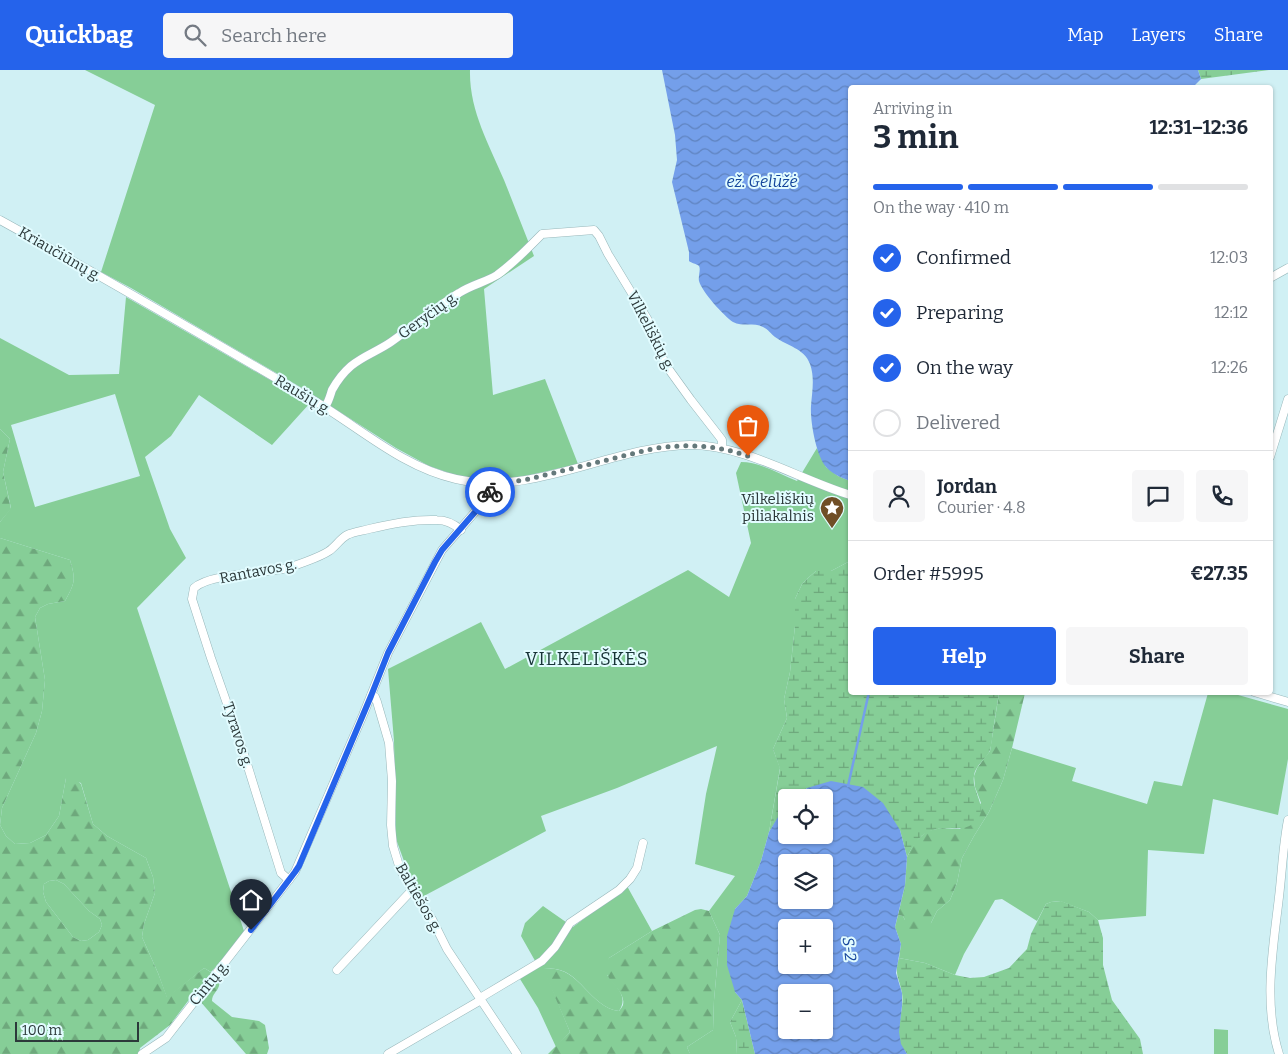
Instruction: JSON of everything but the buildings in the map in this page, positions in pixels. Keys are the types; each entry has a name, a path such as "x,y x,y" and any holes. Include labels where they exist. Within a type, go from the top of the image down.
{"street":[{"name":"Kriaučiūnų g.","path":"0,220 120,288"},
{"name":"Geryčių g.","path":"325,407 330,400 332,390 341,376 351,366 396,339 461,291 496,275 523,253 542,234 594,230 599,236"},
{"name":"Vilkeliškių g.","path":"599,236 648,320 665,364 722,440 722,448"},
{"path":"1273,276 1288,268"},
{"name":"Raušių g.","path":"120,288 325,407 395,453 416,464 455,479 491,484 525,480 656,448 692,445 734,451 848,494"},
{"path":"1273,447 1288,399"},
{"name":"Cintų g.","path":"142,1054 166,1038 299,866 388,653 442,550 489,495 491,484"},
{"name":"Rantavos g.","path":"194,588 200,583 218,578 284,568 324,554 345,536 352,533 397,523 438,520 447,521 456,525 461,530"},
{"name":"Tyravos g.","path":"194,588 192,599 282,873 289,880"},
{"path":"1264,695 1288,702"},
{"name":"Baltiešos g.","path":"371,696 377,702 389,742 392,767 391,825 393,846 400,869 432,919 447,948 517,1054"},
{"path":"1279,1054 1272,1031 1270,980 1284,888 1288,820"},
{"path":"388,1054 542,961 555,947 570,923 619,890 630,880 637,868 643,843"},
{"path":"337,970 412,890"}],"green space":[{"path":"85,70 470,70 476,113 534,256 484,289 493,395 545,379 578,464 526,476 495,480 458,476 429,466 396,448 307,391 101,272 155,105"},
{"path":"1198,70 1269,70 1201,79"},
{"path":"126,297 310,403 272,445 199,395 171,436 145,457 170,529 186,558 137,608 245,934 211,972 204,968 167,998 142,937 144,924 155,893 153,877 146,858 107,836 93,824 81,783 66,778 59,816 46,835 30,843 15,844 6,836 0,825 2,808 36,733 42,711 45,680 35,617 40,608 48,604 65,601 73,585 74,577 70,560 0,538 0,522 11,508 3,472 10,439 0,429 0,338 69,375 119,374","holes":["115,394 140,476 35,507 11,425"]},
{"path":"0,429 10,439 3,472 11,509 0,522"},
{"path":"817,448 826,467 838,476 848,480 848,562 831,571 816,571 802,584 795,599 795,626 790,672 784,699 787,718 773,749 780,768 769,832 761,861 747,896 735,909 735,992 742,1000 730,1022 736,1037 737,1054 690,1054 687,1047 713,1030 720,935 709,911 735,876 695,864 706,794 717,746 617,788 541,816 546,831 422,897 413,886 396,839 394,741 388,669 481,622 505,669 688,570 729,597 751,543 736,473 741,462 763,466 797,481"},
{"path":"0,538 70,560 74,581 65,601 48,604 40,608 35,617 45,680 42,711 36,733 2,808 0,825"},
{"path":"848,562 848,695 999,695 990,750 976,769 974,776 975,788 981,806 979,818 972,825 966,827 929,831 919,838 907,857 900,830 833,800 833,789 778,789 778,818 769,832 780,769 773,749 787,718 784,699 790,672 795,626 795,599 802,584 816,571 831,571"},
{"path":"999,695 1025,695 1003,780 989,812 962,858 957,883 950,900 937,911 919,943 909,941 905,929 905,920 903,916 898,915 905,885 907,857 915,842 927,831 942,828 960,829 981,803 975,787 974,776 977,768 990,751"},
{"path":"1207,695 1238,695 1288,709 1288,759 1278,815 1213,799 1204,854 1148,850 1146,916 1098,920 1089,912 1060,901 1046,904 1037,921 1002,899 995,900 964,954 955,975 925,963 899,958 901,944 895,927 898,915 903,916 905,920 905,929 931,923 937,911 950,900 957,883 962,858 989,812 1003,780 1012,748 1076,768 1072,781 1147,804 1154,781 1182,786"},
{"path":"66,778 74,778 81,784 93,824 107,836 146,858 153,877 155,893 144,924 142,937 167,997 204,968 215,975 219,983 212,1001 232,1017 259,1021 265,1025 269,1048 267,1054 246,1054 199,1000 191,997 170,1025 140,1048 139,1054 0,1054 0,825 6,836 15,844 30,843 46,835 59,816","holes":["56,880 64,884 89,911 100,919 102,925 99,932 88,940 81,941 73,937 46,902 43,892 44,884"]},
{"path":"56,880 64,884 89,911 100,919 102,925 99,932 88,940 81,941 73,937 46,902 43,892 44,884"},
{"path":"627,886 652,931 609,958 607,975 622,996 622,1006 619,1011 608,1008 566,972 556,969 544,969 570,1032 556,1047 538,1008 520,979 538,966 521,936 525,923 543,906 573,927"},
{"path":"1061,901 1089,912 1098,920 1103,938 1103,965 1112,1000 1140,1039 1143,1054 907,1054 900,1044 899,1038 903,999 897,972 899,958 925,963 955,975 970,978 984,977 1009,968 1027,949 1031,934 1046,904"},
{"path":"695,910 709,911 720,935 713,1030 687,1047 690,1054 548,1054 570,1032 543,969 555,969 566,972 599,1002 608,1008 619,1011 623,1006 623,999 621,993 608,977 606,965 609,958 652,931"},
{"path":"742,1000 755,1054 737,1054 736,1037 730,1022"},
{"path":"1214,1029 1228,1030 1228,1054 1214,1054"}],"water":[{"name":"ež. Gelūžė","path":"662,70 1198,70 1201,79 1195,85 848,85 848,480 827,468 823,463 814,439 811,406 812,369 804,354 775,337 765,328 733,322 714,303 701,286 699,266 689,261 689,252 672,182 677,160 675,135"},
{"path":"831,781 863,787 883,803 900,830 907,857 905,885 895,927 901,944 896,973 902,993 899,1032 901,1044 907,1054 755,1054 742,1000 735,992 727,965 727,936 735,909 747,896 761,861 769,832 778,817 778,844 833,844 833,789 806,789"}],"waterway":[{"name":"S-2","path":"848,786 868,695"}],"way so far":[{"path":"490,492 491,484 525,480 656,448 692,445 708,446 748,456"}],"place":[{"name":"Vilkeliškių piliakalnis","path":"832,529"}],"district":[{"name":"VILKELIŠKĖS","path":"587,659"}],"route":[{"path":"251,930 299,866 388,653 435,562 442,550 461,530 490,492"}]}
